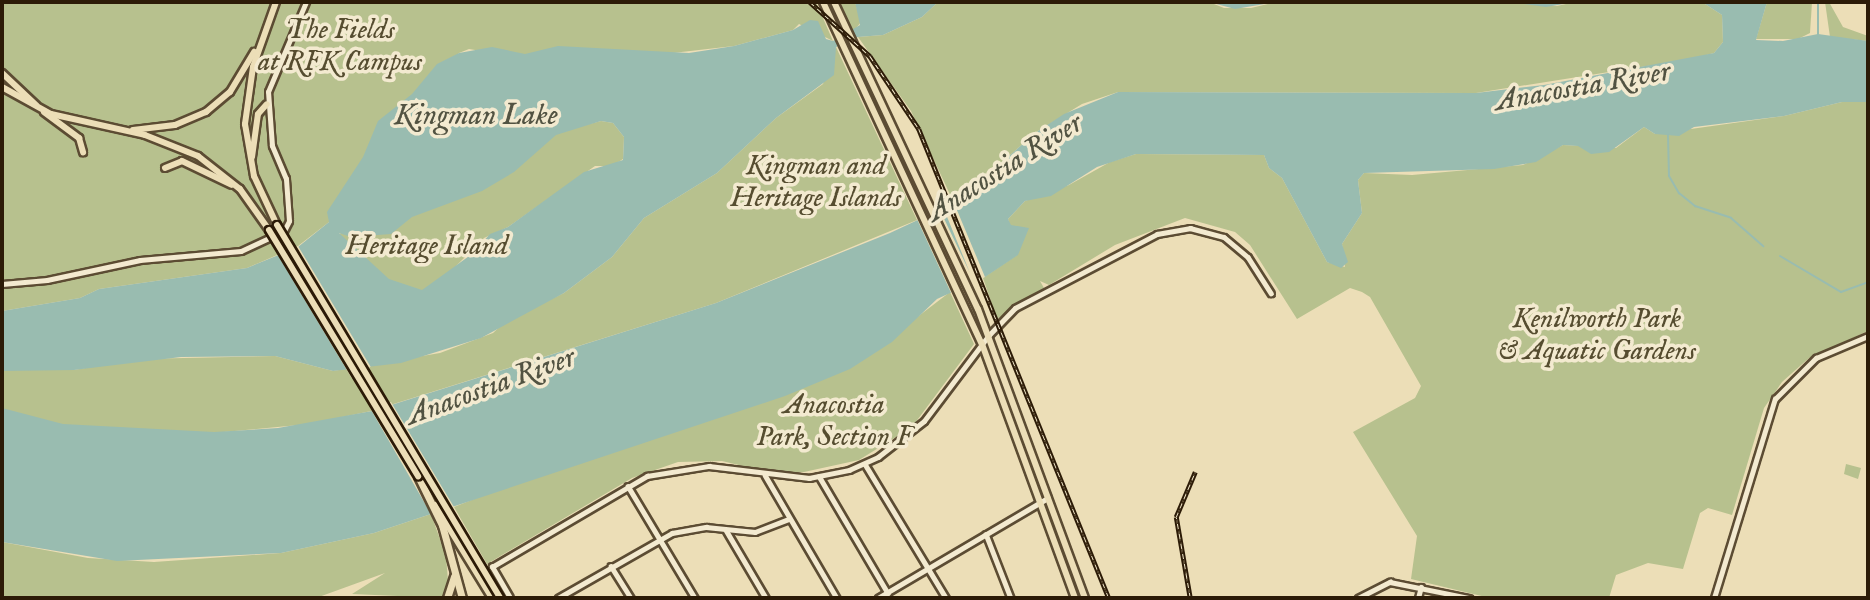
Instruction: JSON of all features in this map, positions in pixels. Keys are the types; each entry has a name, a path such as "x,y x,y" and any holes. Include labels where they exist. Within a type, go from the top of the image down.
{"highway":[{"path":"418,476 442,526 462,598"},
{"path":"447,598 453,565"}],"main road":[{"path":"276,2 264,34 246,105 246,143 254,176 277,225 500,598"},
{"path":"823,2 982,344 1076,598"},
{"path":"834,2 989,335 1085,598"},
{"path":"121,130 167,127 206,112 237,82 264,34"},
{"path":"2,73 18,95"},
{"path":"2,87 18,95 79,138 83,152"},
{"path":"254,176 254,128 267,104"},
{"path":"42,111 121,130 198,156 249,199 492,598"},
{"path":"165,168 182,161 223,180 249,199"}],"street":[{"path":"2,284 47,280 140,260 241,251 284,231 289,222 286,179 272,146 267,104 306,2"},
{"path":"510,598 492,567 628,486 657,473 694,467 765,475 819,476 865,464 918,428 989,335 1018,306 1154,235 1175,229 1206,230 1231,241 1248,257 1271,293"},
{"path":"1714,598 1768,414 1797,375 1829,351 1868,336"},
{"path":"865,464 946,598"},
{"path":"765,475 836,598"},
{"path":"819,476 888,593"},
{"path":"628,486 695,598"},
{"path":"878,598 1048,498"},
{"path":"558,598 567,596 659,538 689,528 760,532 789,519"},
{"path":"726,529 766,598"},
{"path":"986,534 1011,598"},
{"path":"611,566 631,598"},
{"path":"1358,598 1379,585 1394,582 1469,598"},
{"path":"1418,598 1421,587"}],"green space":[{"name":"The Fields at RFK Campus","path":"2,2 816,2 833,41 799,24 793,30 734,46 655,55 601,71 469,49 459,53 378,136 329,222 298,246 247,268 99,289 80,298 2,311"},
{"path":"840,2 855,2 861,22 853,32"},
{"path":"938,2 1209,2 1224,8 1251,8 1276,2 1510,2 1557,6 1575,2 1702,2 1722,15 1723,42 1714,53 1691,59 1476,93 1118,92 1082,104 1038,131 954,203 911,111 858,37 883,35 922,17"},
{"path":"1767,2 1812,2 1810,33 1798,39 1756,39"},
{"path":"1825,2 1829,2 1843,27 1868,36 1868,41 1830,37"},
{"name":"Kingman and Heritage Islands","path":"836,47 917,220 716,303 371,411 309,424 224,432 180,456 2,439 2,371 16,368 74,370 136,359 275,356 333,371 440,353 493,333 506,321 564,293 612,257 644,218 717,173 776,118 823,84"},
{"name":"Kenilworth Park & Aquatic Gardens","path":"1842,102 1868,102 1868,331 1809,358 1782,382 1764,408 1732,515 1708,508 1700,513 1683,569 1648,563 1616,575 1609,598 1490,598 1411,579 1417,536 1353,432 1415,398 1421,386 1370,297 1362,292 1350,288 1297,319 1250,245 1235,232 1185,218 1115,245 1049,285 1040,281 1044,288 997,319 983,278 1017,255 1008,219 1025,201 1069,185 1110,162 1136,154 1264,155 1269,168 1282,178 1327,262 1345,267 1342,244 1362,213 1358,180 1364,173 1412,175 1523,165 1563,145 1616,148 1644,127 1655,134 1784,116"},
{"name":"Heritage Island","path":"601,121 613,123 624,137 623,159 612,166 595,166 508,227 484,238 430,292 395,285 348,249 339,235 390,176"},
{"name":"Anacostia Park, Section F","path":"950,292 974,344 912,427 859,460 804,472 768,472 722,461 678,462 632,478 487,564 454,507 903,328"},
{"path":"1846,464 1861,468 1858,479 1844,474"},
{"path":"431,514 446,556 448,581 443,598 352,594 385,573 316,598 2,598 2,542 88,558 154,562 281,553 374,533"}],"water":[{"name":"Kingman Lake","path":"855,2 938,2 922,17 883,35 858,37 836,47 834,75 776,118 717,173 644,218 612,257 564,293 481,338 401,363 333,371 275,356 181,357 74,370 2,371 2,311 80,298 99,289 247,268 298,247 329,222 327,212 363,157 378,121 412,94 437,64 459,53 492,47 525,54 558,46 689,53 734,46 793,30 810,20 818,21 826,39 833,41 860,25","holes":["601,121 613,123 624,137 623,160 584,172 508,227 490,234 472,254 422,290 389,279 339,233 351,237 391,234 412,217 482,191 514,172 556,135"]},
{"path":"1209,2 1276,2 1235,9"},
{"path":"1510,2 1575,2 1546,7"},
{"name":"Anacostia River","path":"1702,2 1767,2 1756,40 1783,41 1818,34 1868,41 1868,102 1842,102 1784,116 1694,127 1679,136 1655,134 1644,127 1609,152 1591,154 1578,146 1563,145 1536,162 1494,169 1364,173 1358,180 1362,213 1342,244 1348,262 1341,268 1327,262 1282,178 1269,168 1264,155 1136,154 1097,167 1051,196 1025,201 1008,219 1011,225 1029,228 1018,255 985,277 937,299 892,342 850,369 785,396 374,533 281,553 117,561 2,542 2,408 63,424 214,432 278,428 372,411 716,303 890,233 954,203 1038,131 1064,114 1118,92 1476,93 1544,85 1714,53 1723,42 1722,15"}],"pier":[{"path":"954,203 985,277 952,295 916,217 938,206 970,273 943,207"},
{"path":"298,246 371,367 352,378 279,257"},
{"path":"391,402 454,507 431,514 370,408"}],"waterway":[{"path":"1818,2 1818,36"},
{"path":"1668,135 1669,176 1679,193 1695,206 1731,218 1763,246"},
{"path":"1780,256 1841,292 1868,282"}],"railway":[{"path":"810,2 870,56 919,129 1109,598"},
{"path":"1190,598 1176,517 1195,472"}]}
